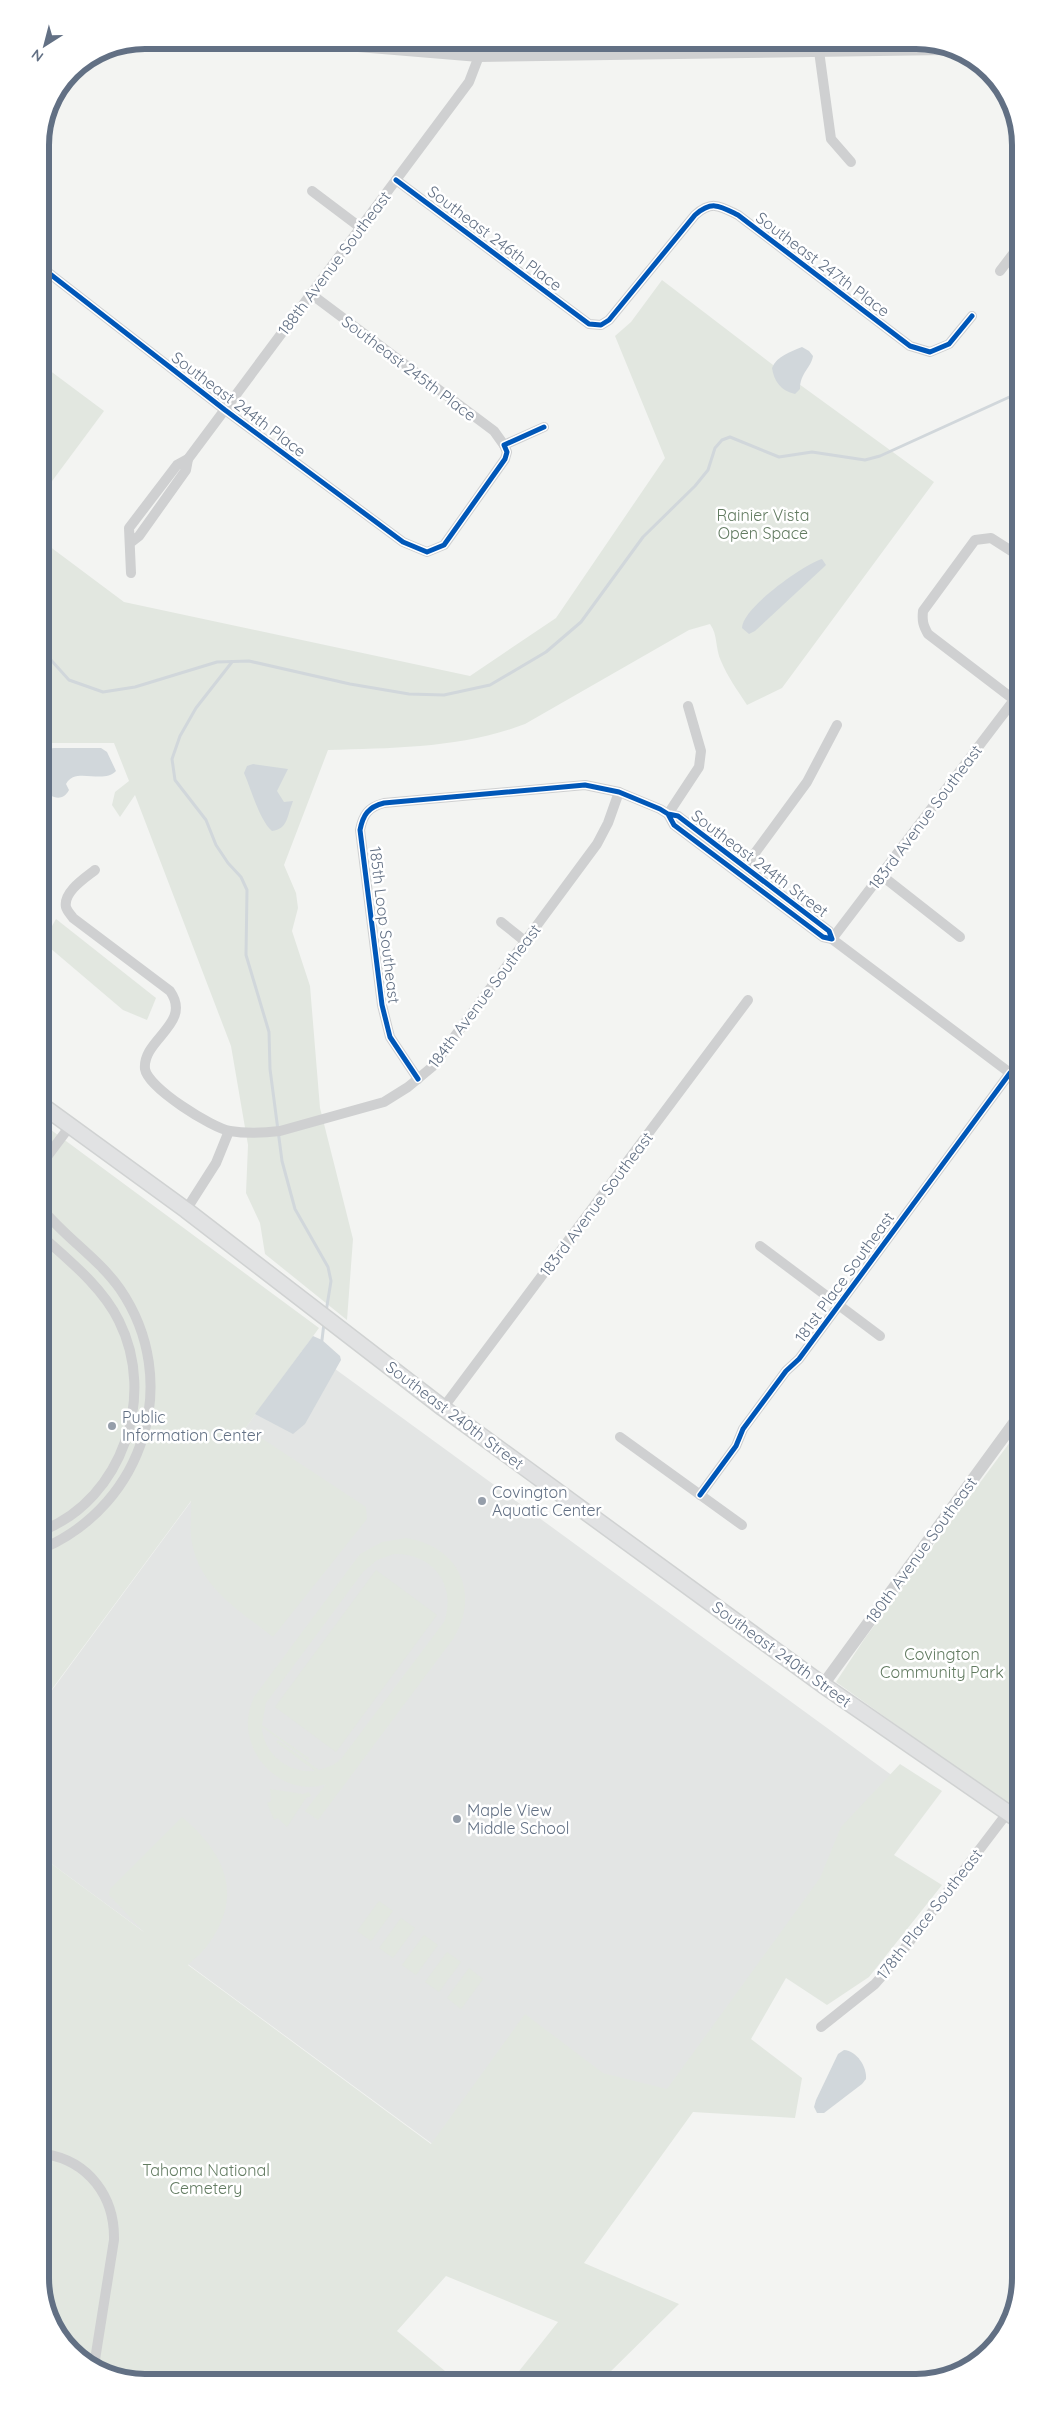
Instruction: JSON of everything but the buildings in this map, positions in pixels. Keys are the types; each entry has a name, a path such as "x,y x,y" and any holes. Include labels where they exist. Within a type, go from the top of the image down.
{"main road":[{"name":"Southeast 240th Street","path":"49,1110 186,1210 443,1408 822,1684 1012,1815"}],"street":[{"path":"395,49 479,56 924,49"},
{"name":"188th Avenue Southeast","path":"131,573 130,544 139,536 186,470 188,459 469,82 479,56 484,49"},
{"path":"819,51 831,139 851,162"},
{"name":"Southeast 246th Place","path":"396,180 579,317 589,324 601,325 609,320 696,215 704,207 718,206"},
{"path":"312,191 361,228"},
{"name":"Southeast 247th Place","path":"718,206 738,215 910,346 930,352 949,344 972,316"},
{"path":"1000,271 1012,255"},
{"name":"Southeast 244th Place","path":"49,274 225,410 403,542 427,552 444,545 505,459 507,452 504,445"},
{"name":"Southeast 245th Place","path":"311,294 494,431 504,445"},
{"path":"504,445 544,427"},
{"path":"1012,551 1001,542 985,537 975,540 923,610 922,620 922,625 928,634 1012,696"},
{"name":"183rd Avenue Southeast","path":"832,939 1012,704"},
{"path":"668,814 699,767 701,751 688,706"},
{"path":"742,871 808,782 837,725"},
{"name":"185th Loop Southeast","path":"418,1079 390,1038 382,1005 360,830 366,812 384,803 586,785 619,792"},
{"name":"Southeast 244th Street","path":"619,792 668,814 674,825 742,871 823,937 832,939 1012,1074"},
{"name":"184th Avenue Southeast","path":"229,1131 263,1133 280,1131 368,1108 396,1096 418,1079 443,1055 597,844 608,823 619,792"},
{"path":"95,870 80,881 67,898 66,907 73,918 170,991 176,1003 174,1019 147,1058 145,1070 153,1083 183,1107 229,1131 216,1164 186,1210"},
{"path":"881,875 960,938"},
{"path":"501,922 526,942"},
{"name":"183rd Avenue Southeast","path":"443,1408 748,1000"},
{"name":"181st Place Southeast","path":"700,1495 736,1446 742,1429 786,1371 799,1359 838,1305 1012,1079"},
{"path":"49,1151 70,1126"},
{"path":"49,1216 120,1289 134,1315 151,1375 148,1415 141,1447 128,1474 108,1502 83,1525 49,1546"},
{"path":"49,1242 68,1259 98,1291 119,1321 128,1348 134,1379 134,1413 121,1454 93,1496 75,1513 49,1527"},
{"path":"68,1259 79,1245"},
{"path":"760,1246 880,1336"},
{"name":"180th Avenue Southeast","path":"822,1684 1012,1426"},
{"path":"620,1437 742,1525"},
{"name":"178th Place Southeast","path":"821,2027 875,1984 1012,1818"},
{"path":"49,2155 72,2162 92,2179 104,2195 115,2221 114,2240 95,2360"}],"shaded area":[{"path":"802,347 813,356 800,383 800,389 795,394 790,393 779,385 774,377 772,368 781,357"},
{"path":"822,559 826,565 755,631 749,634 742,628 745,620 762,599 788,578"},
{"path":"101,748 107,752 116,771 104,776 76,776 66,784 69,790 66,794 56,798 49,795 49,749"},
{"path":"253,764 288,769 277,791 284,802 293,801 284,825 277,830 272,831 264,820 244,773 247,766"},
{"path":"313,1336 322,1340 340,1356 341,1360 305,1424 293,1434 255,1414"},
{"name":"Maple View Middle School","path":"305,1347 897,1779 567,2243 49,1862 49,1694"},
{"path":"844,2050 857,2056 865,2070 866,2079 824,2113 817,2113 814,2107 816,2100 838,2054"}],"green space":[{"name":"Rainier Vista Open Space","path":"662,280 777,368 934,482 782,688 747,705 723,667 713,628 710,624 689,630 525,724 501,732 477,738 428,745 328,750 284,865 296,893 298,908 292,931 310,986 320,1108 353,1239 347,1320 265,1254 260,1223 246,1193 248,1145 231,1046 135,795 120,817 112,805 115,792 129,781 114,743 49,743 49,546 124,602 470,676 556,618 665,458 615,336 631,322"},
{"path":"49,370 104,411 49,485"},
{"path":"56,919 156,998 147,1020 123,1010 49,947 49,931"},
{"path":"49,1128 319,1328 244,1430 249,1430 366,1507 367,1519 273,1637 235,1608 212,1586 203,1573 196,1559 192,1543 191,1501 49,1693"},
{"name":"Covington Community Park","path":"1012,1439 1012,1807 836,1682 865,1638"},
{"path":"406,1538 424,1543 440,1551 452,1562 460,1575 464,1589 465,1605 461,1622 453,1639 318,1820 305,1811 326,1784 313,1787 288,1783 277,1777 267,1768 253,1747 248,1729 249,1711 254,1697 360,1554 382,1542","holes":["394,1554 408,1555 430,1565 444,1584 447,1596 444,1622 341,1759 333,1765 319,1770 278,1740 276,1742 315,1771 305,1771 287,1766 272,1754 263,1737 262,1727 308,1760 309,1758 262,1725 266,1703 363,1572 377,1560"]},
{"path":"376,1570 437,1615 336,1752 275,1707"},
{"name":"Tahoma National Cemetery","path":"900,1764 942,1791 894,1855 942,1885 869,1977 827,2005 786,1978 751,2039 802,2078 795,2118 693,2112 584,2263 679,2304 608,2374 517,2374 558,2322 446,2276 397,2331 449,2374 139,2374 114,2369 97,2361 77,2346 65,2331 54,2309 49,2278 49,1862 144,1932 109,1895 110,1889 182,1817 197,1831 219,1860 225,1876 227,1893 225,1910 219,1928 205,1949 188,1965 431,2144 525,2014 603,2073 667,2089 820,1878 841,1827"},
{"path":"270,1789 303,1794 309,1792 311,1796 306,1798 287,1827 278,1818 274,1820 267,1803 271,1801"},
{"path":"379,1901 393,1911 371,1941 357,1931"},
{"path":"401,1918 415,1928 393,1958 379,1948"},
{"path":"424,1935 438,1945 416,1975 402,1965"},
{"path":"447,1952 461,1962 439,1992 425,1982"},
{"path":"469,1968 483,1979 461,2009 447,1998"}],"waterway":[{"path":"49,658 69,680 103,692 135,687 217,662 249,661 350,684 409,694 444,695 490,685 546,652 581,622 643,537 695,486 708,470 715,448 722,440 730,437 779,457 812,452 865,460 880,456 1012,396"},
{"path":"232,662 196,708 180,736 172,759 175,780 206,820 216,845 228,863 241,877 247,890 246,955 269,1032 270,1069 282,1161 295,1209 328,1267 331,1281 326,1312"},
{"path":"322,1340 324,1323"}],"cycle path":[{"path":"396,180 589,324 601,325 609,320 695,215 706,207 711,206 721,207 738,215 910,346 930,352 949,344 972,316"},
{"path":"49,273 225,410 403,542 427,552 444,545 505,459 507,452 504,445 544,427"},
{"path":"418,1079 390,1037 382,1005 360,830 367,812 384,803 585,785 619,792 668,814 678,816 829,931 832,939 823,937 674,825 668,814"},
{"path":"700,1495 736,1446 743,1429 786,1371 799,1359 1010,1073"}],"place":[{"name":"Public Information Center","path":"112,1426"},
{"name":"Covington Aquatic Center","path":"482,1501"},
{"name":"Maple View Middle School","path":"457,1819"}]}
